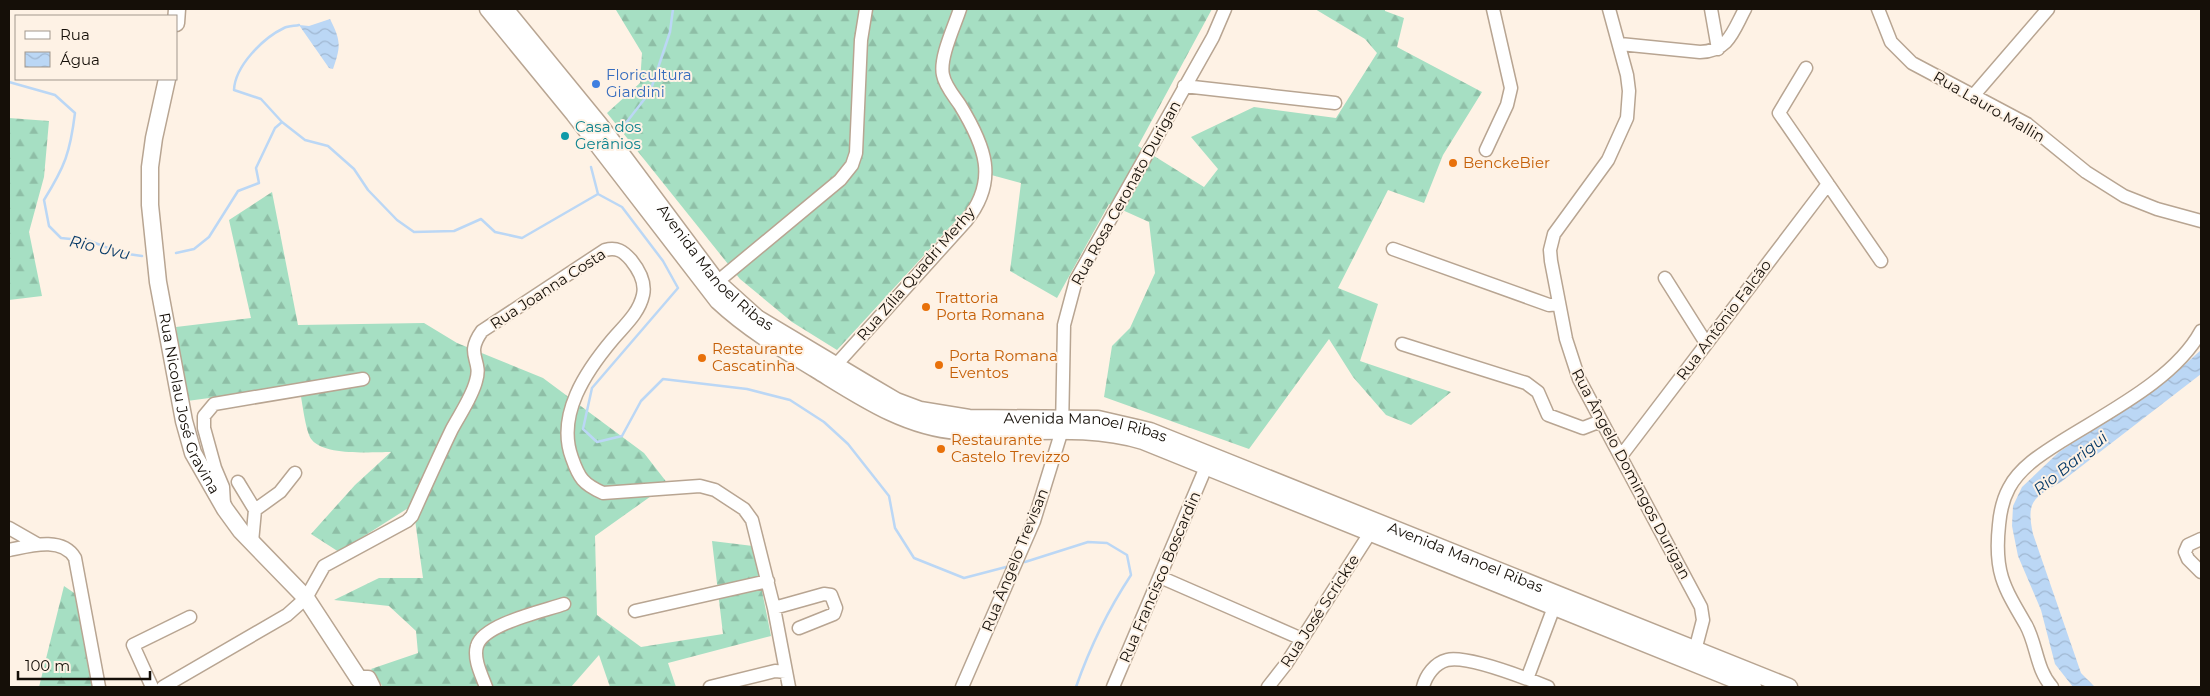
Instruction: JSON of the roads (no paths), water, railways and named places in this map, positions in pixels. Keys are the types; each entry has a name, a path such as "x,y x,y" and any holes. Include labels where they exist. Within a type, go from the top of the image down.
{"main road":[{"name":"Avenida Manoel Ribas","path":"488,9 585,118"},
{"name":"Avenida Manoel Ribas","path":"505,9 585,118 740,321 804,363 874,404 917,423 958,431 1116,421 1150,430 1243,468 1504,587 1554,607 1693,656 1789,687"},
{"name":"Rua Nicolau José Gravina","path":"167,80 154,138 150,167 150,205 158,282 184,422 193,453 225,509 252,542 306,598 362,684"},
{"name":"Avenida Manoel Ribas","path":"713,287 757,318 896,401 934,414 1062,424 1112,433 1159,448 1347,524 1395,529 1594,608 1753,687"},
{"path":"804,363 828,369 835,366"},
{"path":"1159,448 1184,453 1192,452 1194,448"},
{"path":"1206,467 1213,462 1220,462 1243,468"},
{"path":"1504,587 1537,593 1541,592 1544,588"},
{"path":"1554,607 1557,604 1566,602 1594,608"}],"street":[{"path":"713,287 840,180 852,165 857,140 861,40 866,9"},
{"name":"Rua Zília Quadri Merhy","path":"835,366 966,221 980,200 986,178 984,153 977,134 943,75 944,58 960,9"},
{"name":"Rua Rosa Ceronato Durigan","path":"1062,424 1064,325 1076,280 1213,37 1225,9"},
{"path":"1486,150 1507,105 1511,88 1493,9"},
{"name":"Rua Ângelo Domingos Durigan","path":"1609,9 1620,44 1629,91 1627,118 1608,160 1554,234 1551,256 1558,304 1574,367 1701,607 1703,620 1693,656"},
{"path":"1711,9 1718,49"},
{"path":"1620,44 1700,52 1718,49 1728,40 1745,9"},
{"name":"Rua Lauro Mallin","path":"1879,9 1891,42 1904,57 2035,130 2086,172 2124,196 2152,208 2201,221"},
{"path":"1973,96 2048,9"},
{"path":"1806,68 1779,113 1881,261"},
{"path":"1184,86 1335,103"},
{"name":"Rua Antônio Falcão","path":"1620,456 1828,184"},
{"name":"Rua Joanna Costa","path":"306,598 324,566 407,521 412,516 444,445 476,384 477,369 472,350 474,341 482,331 605,250 613,248 621,250 641,276 643,295 635,314 585,375 578,390 569,420 566,443 578,476 589,486 603,492 654,491 686,486 700,486 715,490 744,510 752,520 768,582 789,687"},
{"path":"1394,249 1549,305 1558,304"},
{"path":"1666,278 1706,344"},
{"path":"2052,687 2042,674 2034,640 2006,589 1998,567 2000,521 2009,488 2026,468 2044,453 2160,376 2192,347 2201,331"},
{"path":"1402,344 1526,383 1538,392 1548,415 1568,424 1583,428 1601,421"},
{"path":"225,509 223,486 215,468 204,428 204,416 214,404 363,379"},
{"name":"Rua Ângelo Trevisan","path":"962,687 1038,509 1062,424"},
{"name":"Rua Francisco Boscardin","path":"1113,687 1206,467"},
{"path":"255,510 280,492 295,473"},
{"path":"238,482 255,510 252,542"},
{"name":"Rua José Scrickte","path":"1268,687 1302,639 1368,525"},
{"path":"9,528 38,544"},
{"path":"2201,539 2188,545 2185,552 2188,559 2201,572"},
{"path":"9,550 38,544 58,546 71,551 75,558 99,687"},
{"path":"1160,577 1302,639"},
{"path":"636,612 768,582"},
{"path":"774,608 824,594 831,594 836,608 834,614 799,628"},
{"path":"163,687 287,615 306,598"},
{"path":"486,687 476,655 476,647 481,638 499,626 564,604"},
{"path":"1527,679 1554,607"},
{"path":"152,687 133,644 190,617"},
{"path":"1423,687 1430,671 1438,663 1449,659 1475,663 1548,687"},
{"path":"710,687 775,671 786,672"}],"water":[{"path":"330,19 339,44 333,69 329,68 299,25 309,26"},
{"name":"Rio Barigui","path":"2201,350 2201,374 2061,482 2044,492 2031,507 2030,514 2033,534 2081,673 2095,687 2073,687 2055,664 2041,610 2018,556 2012,526 2013,506 2022,487 2059,452 2171,377"}],"waterway":[{"path":"622,128 650,92 670,32 673,9"},
{"path":"282,122 261,99 234,90 239,72 259,46 284,28 299,25"},
{"name":"Rio Uvu","path":"9,82 55,95 75,113 66,159 44,200 49,226 61,238 90,241 121,253 142,256"},
{"path":"176,253 194,249 209,237 238,191 259,183 256,168 275,128 282,122 305,140 328,146 354,169 368,190 397,220 414,232 454,231 481,219 495,232 522,238 598,194"},
{"path":"591,167 598,194 622,207 663,261 678,288 592,388 583,429 597,442 622,436 641,401 663,379 747,389 790,400 824,422 848,444 889,496 895,528 914,558 964,578 1006,567"},
{"path":"1025,562 1088,542 1107,543 1127,555 1131,575 1100,629 1076,687"}],"place":[{"name":"Floricultura Giardini","path":"596,84"},
{"name":"Casa dos Gerânios","path":"565,136"},
{"name":"BenckeBier","path":"1453,163"},
{"name":"Trattoria Porta Romana","path":"926,307"},
{"name":"Restaurante Cascatinha","path":"702,358"},
{"name":"Porta Romana Eventos","path":"939,365"},
{"name":"Restaurante Castelo Trevizzo","path":"941,449"}]}
